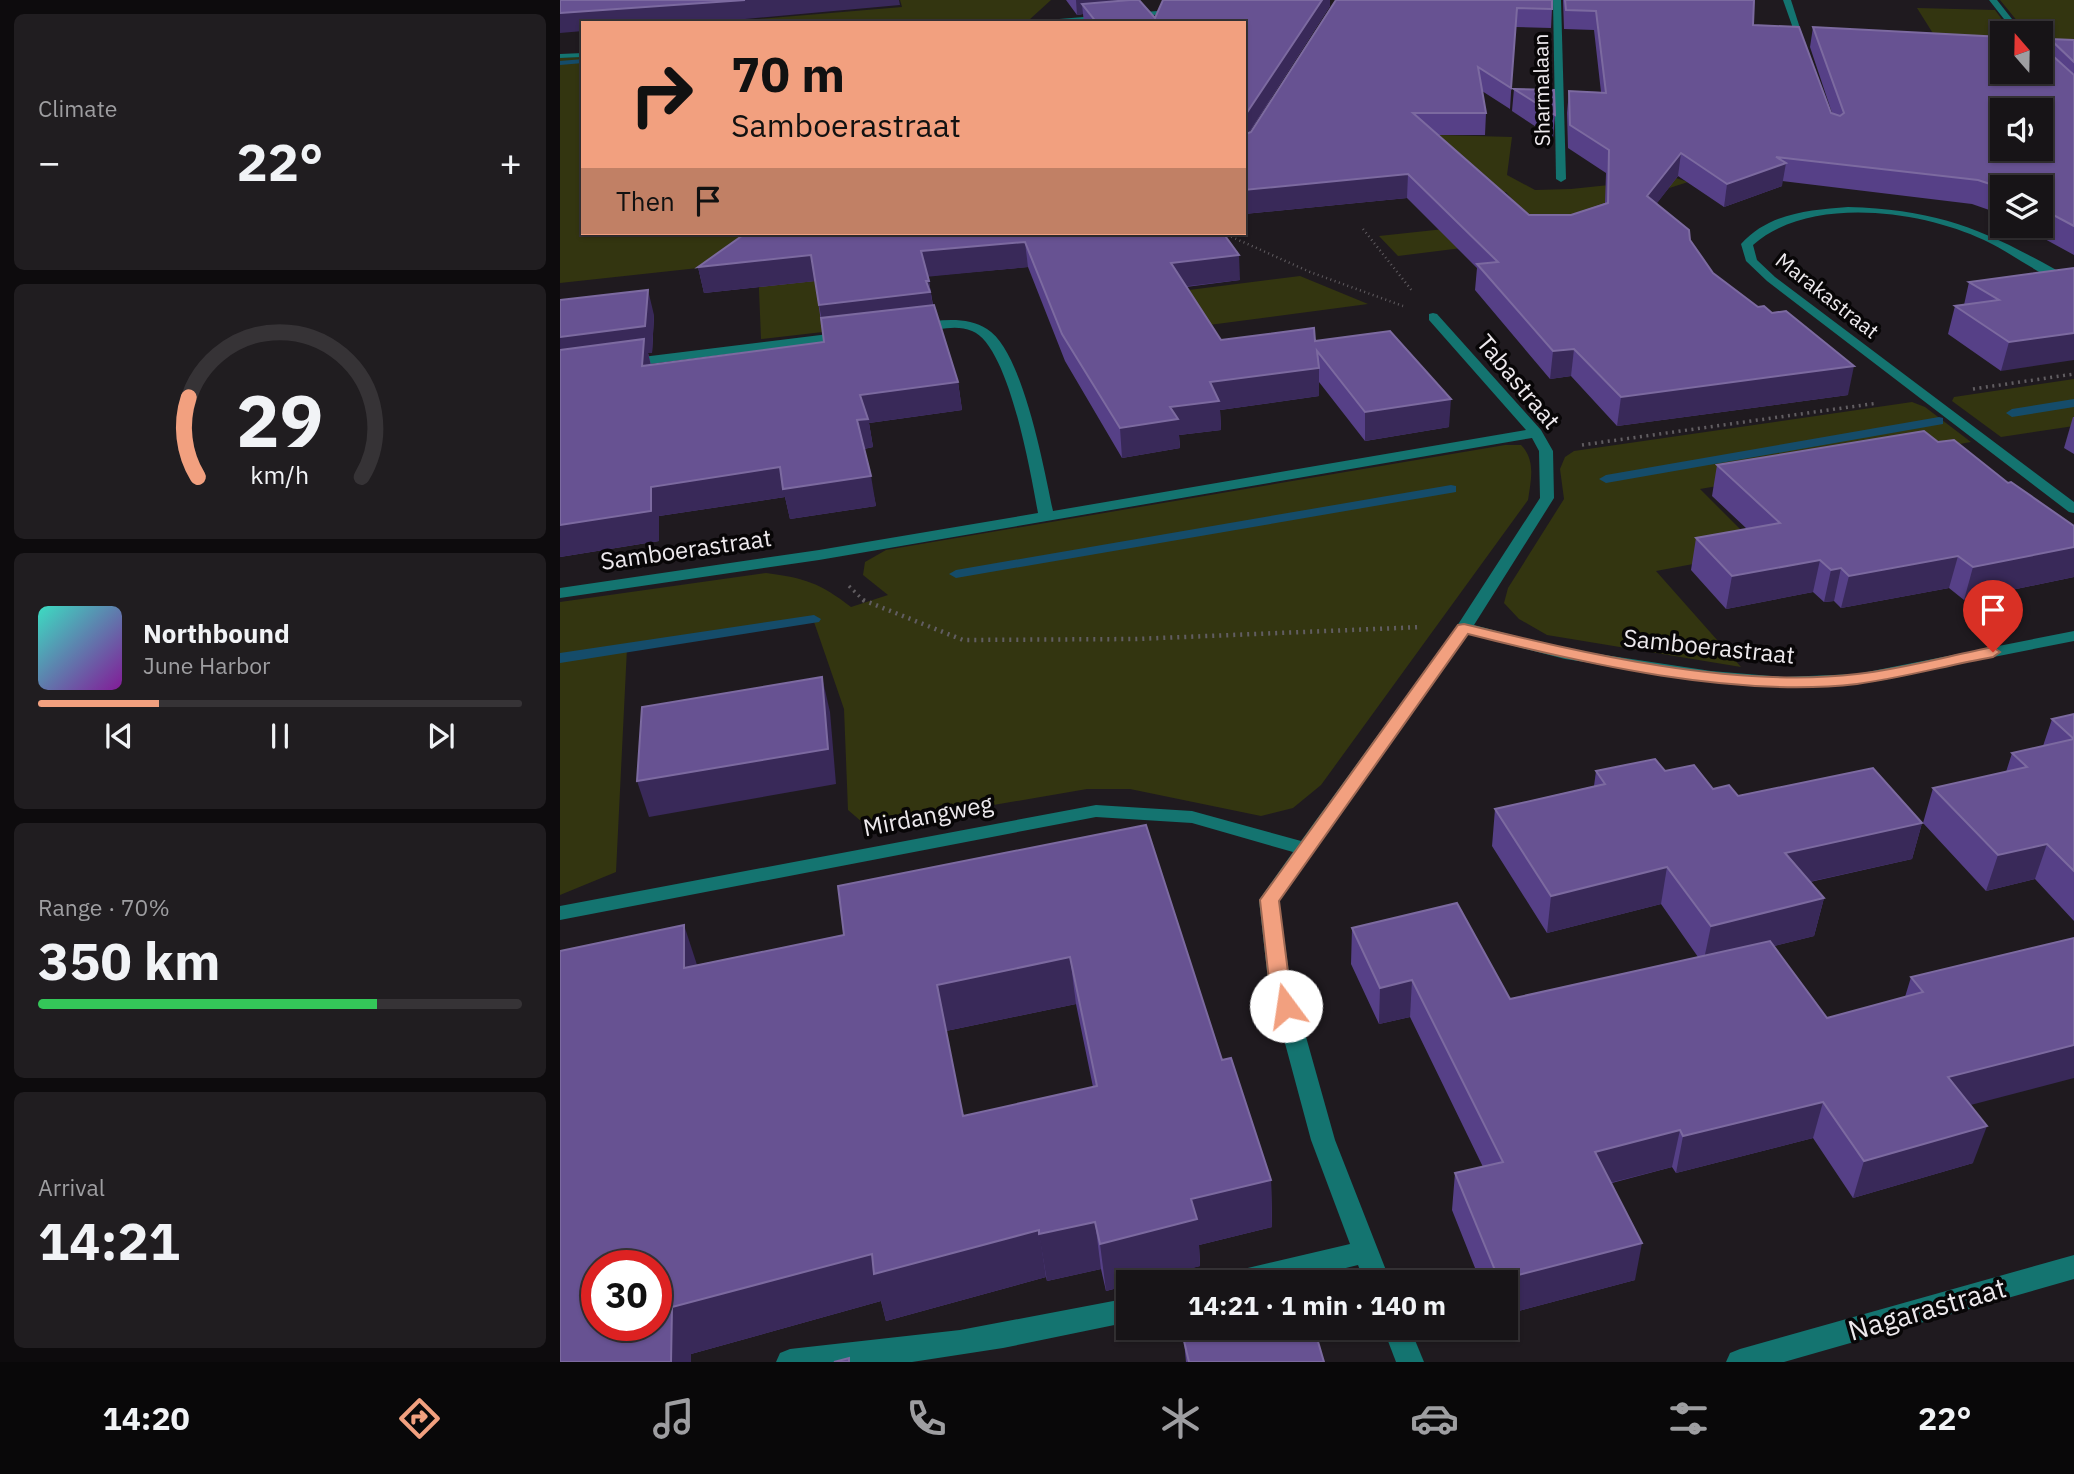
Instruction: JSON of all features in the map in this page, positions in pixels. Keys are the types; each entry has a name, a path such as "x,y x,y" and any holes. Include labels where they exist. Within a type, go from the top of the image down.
{"street":[{"name":"Sharmalaan","path":"1557,0 1561,179"},
{"path":"1787,0 1808,61"},
{"path":"1993,0 2010,21"},
{"path":"1076,21 1184,10"},
{"path":"560,57 581,55"},
{"name":"Marakastraat","path":"2074,285 1959,226 1918,216 1849,211 1816,213 1788,219 1755,233 1747,244 1752,261 1771,279 2074,509"},
{"name":"Tabastraat","path":"1373,1270 1323,1140 1279,980 1269,900 1464,628 1546,498 1546,451 1536,433 1433,317"},
{"path":"904,328 966,325 985,332 1000,349 1025,422 1046,515"},
{"path":"610,365 864,333"},
{"name":"Samboerastraat","path":"560,593 819,555 1536,433"},
{"name":"Samboerastraat","path":"1464,628 1565,654 1711,676 1784,682 1857,679 2074,636"},
{"name":"Mirdangweg","path":"560,913 1096,811 1192,817 1304,849"},
{"path":"1290,1270 1366,1252"},
{"name":"Nagarastraat","path":"1740,1362 2074,1267"},
{"path":"790,1362 845,1358 1060,1327 1116,1313"},
{"path":"1401,1340 1410,1362"}],"path":[{"path":"1363,229 1433,317"},
{"path":"1227,235 1310,272 1433,317"},
{"path":"1546,451 2074,374"},
{"path":"819,555 866,601 964,640 1136,639 1407,626 1464,628"}],"green space":[{"path":"900,0 1051,0 1029,20 736,21 902,7"},
{"path":"2000,0 2074,0 2074,58 2053,53 2053,21 2017,21"},
{"path":"1917,8 1995,10 2003,21 1990,21 1990,37 1934,35"},
{"path":"581,57 581,235 762,235 726,265 560,283 560,58"},
{"path":"1440,135 1512,137 1507,175 1535,190 1676,178 1688,182 1626,202 1559,236 1398,256 1379,236 1537,219 1528,217 1506,192 1428,199"},
{"path":"836,257 849,329 761,339 758,265"},
{"path":"1300,276 1368,304 1209,325 1189,290"},
{"path":"2074,379 2074,426 2001,437 1952,401 1954,397"},
{"path":"1912,402 1925,407 1971,442 1700,489 1762,551 1656,571 1741,667 1547,635 1519,619 1504,603 1508,588 1564,499 1560,469 1565,457 1574,451"},
{"path":"1505,445 1521,445 1529,457 1531,471 1528,500 1321,785 1293,808 1261,816 1130,789 1087,789 901,821 862,822 848,810 844,709 813,619 627,648 616,872 560,895 560,602 766,573 812,583 851,607 888,595 863,575 865,562 886,550"}],"building":[{"path":"560,0 745,0 560,13"},
{"path":"1139,0 1155,18 1163,0 1322,0 1246,114 1246,21 1095,21 1082,4"},
{"path":"1336,0 1552,0 1552,9 1517,8 1511,88 1478,67 1486,113 1413,113 1529,215 1571,215 1608,203 1609,150 1570,125 1569,91 1606,93 1596,11 1566,10 1565,0 1754,0 1753,25 1799,27 1831,113 1840,116 1844,113 1813,27 1990,36 1990,84 2053,84 2053,56 2074,75 2074,226 2053,215 2053,175 1990,175 1990,184 1978,180 1776,157 1786,163 1727,184 1681,153 1647,196 1689,230 1690,240 1713,273 1758,307 1764,306 1772,313 1786,311 1854,366 1621,397 1574,349 1553,351 1477,264 1498,262 1408,174 1246,190 1246,134 1251,132"},
{"path":"2053,39 2074,40 2074,62 2053,42"},
{"path":"1514,89 1554,90 1555,115"},
{"path":"743,235 1224,235 1239,255 1171,263 1221,340 1314,328 1315,341 1390,331 1451,399 1365,412 1317,351 1319,368 1210,382 1219,401 1170,407 1178,419 1120,428 1062,334 1025,242 921,251 930,292 819,305 811,255 698,267"},
{"path":"2074,268 2074,333 2009,342 1955,306 1999,300 1969,282"},
{"path":"648,290 645,326 560,337 560,300"},
{"path":"934,305 958,382 860,395 868,419 857,420 871,476 783,489 780,467 651,487 651,511 560,525 560,350 644,339 642,366 824,342 821,318"},
{"path":"1924,431 1938,442 1954,440 2008,483 2011,482 2074,526 2074,547 1973,567 1958,556 1849,576 1841,568 1831,570 1820,560 1732,576 1696,538 1780,523 1717,465"},
{"path":"822,677 828,749 637,781 642,707"},
{"path":"2074,714 2074,739 2052,719"},
{"path":"2074,739 2074,871 2047,844 1998,855 1933,788 2027,767 2012,753"},
{"path":"1655,759 1665,771 1694,765 1713,789 1729,785 1738,796 1873,768 1922,823 1785,853 1824,898 1711,926 1667,867 1551,896 1495,809 1605,784 1596,771"},
{"path":"1146,825 1222,1060 1231,1058 1271,1180 1191,1199 1197,1219 1100,1244 1095,1222 1039,1234 1039,1230 874,1274 872,1254 672,1307 672,1250 581,1250 581,1341 671,1341 671,1362 560,1362 560,951 684,925 684,968 844,935 838,886","holes":["1070,957 1097,1086 963,1116 937,985"]},
{"path":"1457,903 1510,999 1770,941 1827,1018 1923,992 1911,977 2074,938 2074,1045 1948,1077 1987,1126 1864,1161 1823,1102 1683,1136 1680,1130 1595,1152 1642,1243 1518,1275 1518,1270 1495,1270 1455,1173 1503,1162 1412,980 1380,988 1352,928"},
{"path":"1318,1340 1324,1362 1189,1362 1184,1341"}],"waterway":[{"path":"560,63 581,61"},
{"path":"2012,413 2074,403"},
{"path":"1606,479 1939,421"},
{"path":"956,574 1451,489"},
{"path":"560,658 814,619"}],"route":[{"path":"1286,1006 1279,980 1269,900 1464,628 1565,654 1711,676 1784,682 1857,679 1993,652"}]}
